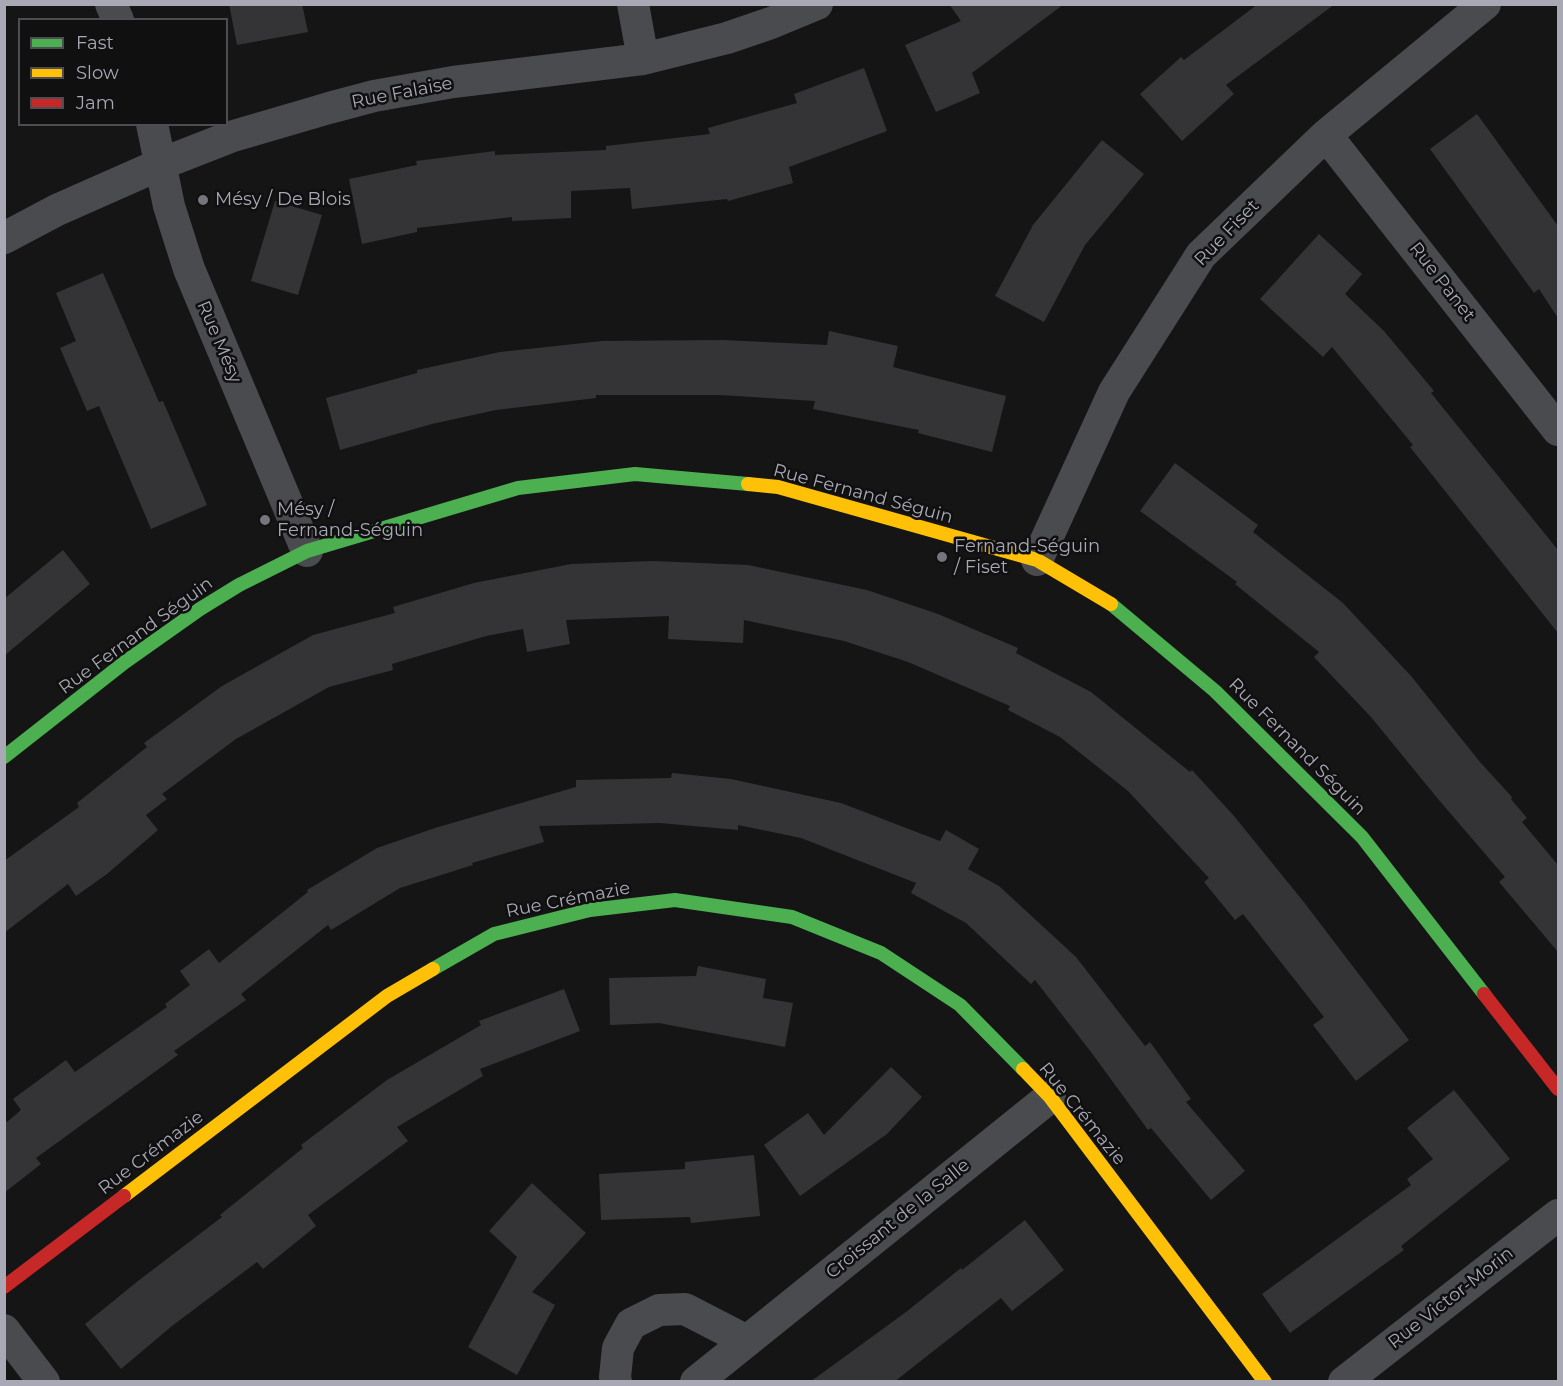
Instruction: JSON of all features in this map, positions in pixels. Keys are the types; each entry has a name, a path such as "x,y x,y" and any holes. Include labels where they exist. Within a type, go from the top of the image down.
{"street":[{"path":"111,4 117,18"},
{"path":"633,4 643,59"},
{"name":"Rue Falaise","path":"4,238 57,210 161,164 230,137 374,96 510,74 643,59 727,38 771,24 816,4"},
{"name":"Rue Fiset","path":"1037,560 1114,392 1201,255 1326,135 1485,4"},
{"name":"Rue Mésy","path":"152,126 170,206 192,278 307,552"},
{"name":"Rue Panet","path":"1326,135 1558,430"},
{"name":"Rue Fernand Séguin","path":"4,757 125,662 200,609 266,570 307,552 518,488 635,474 778,487 1037,560 1111,604 1215,691 1362,837 1558,1089"},
{"name":"Rue Crémazie","path":"4,1287 387,996 494,934 590,910 675,900 792,917 881,953 960,1005 1050,1097 1265,1382"},
{"name":"Croissant de la Salle","path":"696,1382 1050,1097"},
{"name":"Rue Victor-Morin","path":"1344,1382 1558,1215"},
{"path":"616,1382 618,1348 631,1324 659,1310 685,1309 747,1341"},
{"path":"4,1330 44,1382"}],"building":[{"path":"229,4 302,4 308,32 237,45"},
{"path":"949,4 1064,4 972,73 980,93 936,112 905,45 961,21"},
{"path":"1258,4 1335,4 1226,85 1234,94 1182,141 1140,94 1181,57 1184,60"},
{"path":"864,68 887,131 789,167 793,183 728,201 727,199 632,209 630,188 571,191 571,218 512,221 512,217 417,228 417,232 362,244 349,179 417,165 416,161 495,151 495,155 606,150 606,146 710,134 708,128 797,103 794,94"},
{"path":"1477,114 1558,226 1558,318 1539,289 1534,293 1430,149"},
{"path":"1102,140 1144,174 1085,245 1044,322 995,296 1033,225"},
{"path":"275,201 322,215 298,295 251,281"},
{"path":"1319,234 1362,274 1345,294 1384,331 1434,391 1431,393 1558,550 1558,633 1410,447 1413,445 1332,347 1323,357 1260,299"},
{"path":"103,273 159,402 163,401 207,505 151,529 99,406 87,411 60,348 76,341 56,293"},
{"path":"829,331 898,346 893,367 1006,396 992,452 918,433 919,430 813,409 815,401 720,395 596,395 596,398 496,410 432,424 340,450 326,398 417,373 417,370 500,352 602,341 723,340 827,345"},
{"path":"1175,463 1258,525 1253,532 1343,603 1411,676 1480,762 1512,797 1511,799 1527,818 1522,822 1558,865 1558,952 1499,882 1505,877 1371,717 1314,657 1319,652 1235,584 1237,582 1140,511"},
{"path":"63,550 90,584 4,656 4,599"},
{"path":"653,561 748,565 867,590 938,614 1018,648 1016,653 1091,692 1190,772 1192,770 1234,816 1303,901 1409,1040 1356,1081 1313,1025 1324,1017 1243,914 1235,920 1204,882 1209,878 1128,791 1060,737 1008,710 1010,706 908,662 844,641 744,620 743,643 668,639 669,616 566,620 570,644 527,652 523,629 486,636 392,664 393,670 329,687 236,739 162,794 167,799 146,815 158,830 107,874 76,896 68,884 4,933 4,861 79,807 77,803 147,747 144,743 222,686 313,635 395,613 393,607 474,583 571,564"},
{"path":"672,773 731,779 841,803 940,841 946,830 979,849 968,869 999,886 1076,957 1145,1046 1150,1042 1191,1099 1186,1102 1245,1171 1211,1200 1151,1128 1148,1130 1035,980 1031,984 966,923 911,893 916,883 801,838 738,825 738,830 660,823 539,826 544,842 472,863 473,865 400,888 331,930 328,925 241,994 246,1000 174,1051 178,1055 36,1158 41,1164 4,1193 4,1118 7,1122 21,1110 13,1099 66,1060 75,1072 167,1007 165,1004 190,985 180,971 209,949 219,963 308,892 307,890 377,848 435,828 576,787 576,780 671,778"},
{"path":"698,966 766,979 763,998 793,1003 785,1047 659,1023 610,1025 609,978 696,976"},
{"path":"564,989 580,1031 480,1069 483,1076 397,1127 408,1141 308,1215 316,1226 263,1269 257,1262 172,1326 121,1369 85,1324 222,1217 220,1215 303,1148 301,1145 387,1080 481,1025 479,1021"},
{"path":"891,1067 922,1097 887,1134 800,1196 764,1145 808,1113 824,1135"},
{"path":"1454,1090 1510,1159 1401,1246 1404,1250 1290,1333 1262,1294 1411,1185 1407,1179 1433,1159 1407,1128"},
{"path":"754,1155 760,1216 691,1223 690,1217 601,1220 599,1174 685,1169 685,1162"},
{"path":"532,1183 586,1233 532,1292 555,1305 517,1375 468,1347 517,1257 489,1231"},
{"path":"1025,1220 1064,1270 1012,1311 1001,1298 894,1382 810,1382 906,1312 961,1268 962,1270"}],"traffic: fast":[{"path":"4,757 125,662 200,609 239,585 307,551 518,488 635,474 748,484"},
{"path":"1111,604 1215,691 1362,837 1484,994"},
{"path":"433,969 494,934 590,910 675,900 792,917 881,953 960,1005 1023,1069"}],"traffic: slow":[{"path":"748,484 778,487 1037,560 1111,604"},
{"path":"124,1196 387,996 433,969"},
{"path":"1023,1069 1050,1097 1265,1382"}],"traffic: jam":[{"path":"1484,994 1558,1089"},
{"path":"4,1287 124,1196"}],"place":[{"name":"Mésy / De Blois","path":"203,200"},
{"name":"Mésy / Fernand-Séguin","path":"265,520"},
{"name":"Fernand-Séguin / Fiset","path":"942,557"}]}
